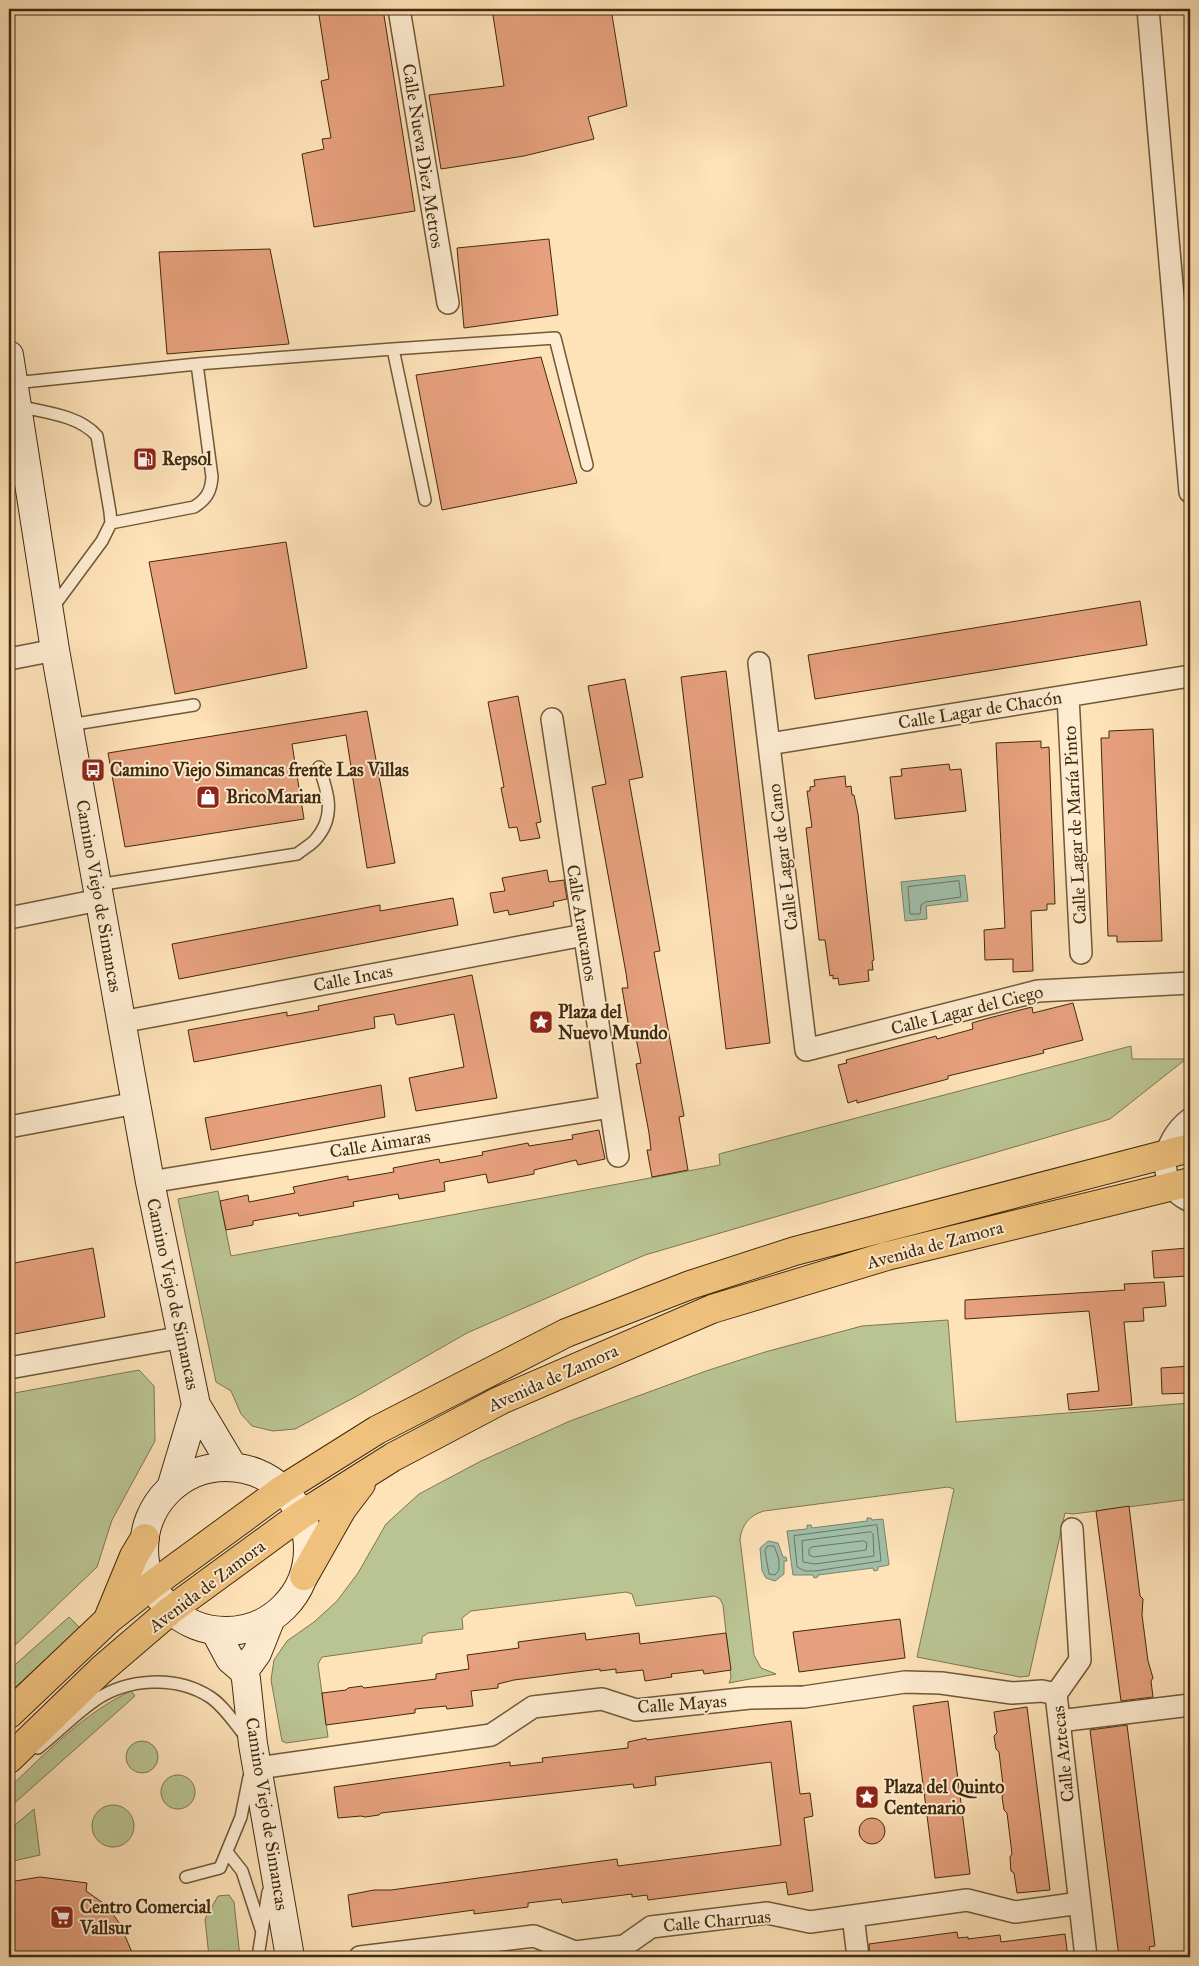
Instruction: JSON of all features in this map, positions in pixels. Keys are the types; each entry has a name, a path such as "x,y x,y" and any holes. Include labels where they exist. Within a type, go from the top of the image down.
{"highway":[{"name":"Avenida de Zamora","path":"9,1714 108,1620 152,1585 283,1489 372,1432 566,1333 690,1285 795,1251 1178,1151"},
{"name":"Avenida de Zamora","path":"9,1759 102,1670 171,1610 301,1515 371,1471 501,1400 712,1309 887,1256 1184,1190"},
{"path":"304,1576 342,1509 371,1471"},
{"path":"108,1620 134,1556 144,1538"}],"main road":[{"name":"Camino Viejo de Simancas","path":"9,355 55,650 150,1182 196,1405 233,1467"},
{"name":"Camino Viejo de Simancas","path":"172,1488 196,1405"},
{"path":"233,1467 249,1470 266,1477 283,1489 301,1515 306,1530 308,1548 304,1576 288,1603 271,1618 244,1630 215,1631 195,1626 171,1610 152,1585 146,1568 144,1538 149,1520 157,1504 186,1477 202,1470 233,1467"},
{"path":"215,1631 230,1659 244,1671 257,1653 271,1618"},
{"name":"Camino Viejo de Simancas","path":"244,1671 255,1756 290,1957"}],"street":[{"name":"Calle Nueva Diez Metros","path":"399,9 448,303"},
{"path":"1148,9 1190,492"},
{"path":"9,659 55,650"},
{"name":"Calle Lagar de Cano","path":"759,663 806,1050"},
{"name":"Calle Lagar de Chacón","path":"769,744 1190,676"},
{"name":"Calle Lagar de María Pinto","path":"1068,696 1081,954"},
{"name":"Calle Araucanos","path":"552,719 618,1156"},
{"path":"9,918 98,893"},
{"name":"Calle Incas","path":"121,1022 584,935"},
{"name":"Calle Lagar del Ciego","path":"806,1050 1038,991 1190,984"},
{"path":"9,1127 136,1103"},
{"name":"Calle Aimaras","path":"150,1182 610,1107"},
{"path":"1184,1190 1166,1171 1178,1151 1170,1142 1190,1119"},
{"path":"9,1368 183,1337"},
{"name":"Calle Aztecas","path":"1072,1529 1080,1660 1056,1694 1086,1957"},
{"name":"Calle Mayas","path":"255,1756 491,1735 533,1707 602,1699 636,1710 750,1698 804,1697 905,1682 941,1683 1012,1693 1042,1691 1056,1694"},
{"path":"1059,1721 1190,1705"},
{"name":"Calle Charruas","path":"360,1957 534,1936 574,1952 624,1946 651,1927 767,1913 810,1922 966,1900 1015,1912 1080,1903"},
{"path":"853,1916 858,1957"}],"lane":[{"path":"16,394 197,364 555,338 587,464"},
{"path":"392,349 425,500"},
{"path":"111,523 194,506 206,500 212,486 212,476 197,364"},
{"path":"16,394 60,416 89,427 97,436 111,523 102,541 50,613"},
{"path":"69,725 194,705"},
{"path":"98,893 297,854 316,839 328,818 329,797 319,767"},
{"path":"9,1770 40,1747 94,1701 124,1687 140,1683 175,1684 211,1698 255,1756 247,1797 220,1868 186,1877"},
{"path":"258,1957 269,1898 263,1803"},
{"path":"227,1852 242,1871 262,1932"}],"shaded area":[{"path":"1131,1046 1132,1059 1186,1059 1110,1119 645,1255 467,1333 295,1429 273,1431 252,1426 241,1414 231,1391 216,1382 178,1199 218,1191 231,1256 720,1165 719,1154"},
{"path":"948,1320 956,1422 1190,1403 1190,1499 1073,1514 1065,1513 1029,1676 1020,1677 917,1657 954,1489 948,1487 764,1511 748,1521 740,1539 754,1655 761,1668 776,1674 729,1683 731,1678 723,1605 720,1599 715,1596 636,1606 632,1594 626,1592 471,1611 462,1618 463,1629 428,1633 422,1637 422,1643 322,1657 318,1664 328,1737 286,1743 282,1741 271,1680 274,1660 287,1641 314,1622 337,1601 358,1573 386,1524 419,1494 481,1461 570,1421 706,1371 765,1352 862,1326"},
{"path":"139,1370 154,1386 155,1441 112,1520 97,1567 9,1651 9,1394"},
{"path":"69,1617 80,1628 9,1693 9,1670"},
{"path":"131,1691 135,1696 9,1808 9,1788 52,1747 97,1710"},
{"path":"142,1741 154,1745 158,1757 154,1769 142,1773 130,1769 126,1757 130,1745"},
{"path":"178,1775 190,1780 195,1792 190,1804 178,1809 166,1804 161,1792 166,1780"},
{"path":"113,1805 128,1811 134,1826 128,1841 113,1847 98,1841 92,1826 98,1811"},
{"path":"34,1809 40,1855 9,1862 9,1830"},
{"path":"229,1895 234,1902 240,1957 209,1957 205,1919 218,1896"}],"water":[{"path":"965,875 968,901 926,906 927,919 905,921 901,882"},
{"path":"867,1518 872,1520 883,1519 889,1565 878,1567 878,1570 874,1571 873,1568 818,1575 818,1577 814,1578 813,1575 793,1575 787,1531 807,1529 807,1525 811,1525 812,1528 867,1521"},
{"path":"768,1541 778,1543 783,1557 786,1557 787,1561 784,1561 784,1574 775,1581 766,1578 762,1571 760,1548"}],"building":[{"path":"318,9 383,9 415,211 314,227 302,154 324,149 322,139 331,138 321,81 329,79"},
{"path":"492,9 611,9 627,106 588,117 594,139 524,156 441,169 429,95 504,86"},
{"path":"549,239 558,315 464,328 457,248"},
{"path":"270,249 289,344 167,354 159,252"},
{"path":"541,357 577,483 442,510 416,375"},
{"path":"286,542 307,668 175,694 149,562"},
{"path":"1140,601 1147,645 815,699 808,655"},
{"path":"726,671 770,1043 726,1049 681,677"},
{"path":"625,679 643,777 629,780 660,951 654,952 684,1116 679,1117 688,1170 652,1177 647,1150 651,1150 649,1133 636,1064 641,1063 635,1033 630,1034 622,988 628,988 626,973 592,787 606,784 588,686"},
{"path":"518,696 541,822 536,823 540,838 520,841 517,827 509,828 501,788 504,787 488,702"},
{"name":"BricoMarian","path":"367,711 395,863 367,868 346,735 292,744 304,819 125,847 108,753"},
{"path":"1153,729 1162,941 1117,942 1117,936 1108,936 1101,738 1109,738 1109,731"},
{"path":"1041,741 1041,748 1049,747 1055,904 1047,904 1047,910 1031,911 1033,971 1013,972 1013,959 985,960 984,930 1005,928 996,743"},
{"path":"949,764 950,770 961,769 966,811 895,819 890,777 902,776 901,769"},
{"path":"845,776 846,787 851,786 858,814 874,960 872,961 873,970 868,970 869,981 839,985 838,978 833,979 833,975 830,976 825,940 819,940 806,828 812,827 807,791 810,791 810,787 815,786 814,780"},
{"path":"547,870 549,882 564,880 567,899 553,902 554,906 509,915 508,910 494,913 490,893 505,891 502,878"},
{"path":"453,898 458,925 179,979 172,944 380,905 380,911"},
{"path":"472,975 497,1098 416,1111 409,1078 464,1067 454,1014 398,1025 396,1024 394,1014 374,1017 375,1028 194,1062 188,1030 287,1012 287,1016 319,1010 318,1006"},
{"path":"1073,1003 1083,1040 1043,1050 1044,1053 948,1076 948,1079 857,1103 857,1100 848,1103 838,1065 847,1063 846,1060 936,1036 937,1039 973,1029 972,1023 1032,1007 1033,1013"},
{"path":"381,1085 385,1117 211,1150 205,1118"},
{"path":"599,1130 605,1159 578,1165 576,1160 534,1170 534,1174 488,1183 486,1174 444,1182 445,1191 399,1199 398,1194 353,1202 354,1206 299,1216 298,1213 253,1221 253,1225 226,1230 220,1201 248,1195 249,1202 295,1193 293,1187 348,1176 348,1180 394,1172 393,1168 439,1159 440,1163 483,1155 482,1152 528,1143 529,1146 573,1139 572,1135"},
{"path":"93,1248 105,1317 9,1335 9,1264"},
{"path":"1187,1248 1188,1276 1154,1278 1152,1251"},
{"path":"1164,1282 1166,1306 1143,1308 1144,1321 1124,1322 1132,1405 1069,1410 1067,1394 1099,1391 1089,1311 965,1319 965,1300 1125,1290 1124,1284"},
{"path":"1190,1366 1190,1393 1162,1394 1161,1368"},
{"path":"1129,1506 1140,1596 1143,1599 1142,1615 1148,1661 1153,1678 1151,1681 1153,1697 1121,1701 1096,1511"},
{"path":"900,1619 905,1658 799,1672 793,1632"},
{"path":"585,1633 586,1640 639,1633 640,1644 726,1633 731,1670 704,1674 703,1670 671,1674 672,1677 645,1681 643,1670 616,1673 616,1669 600,1671 600,1669 514,1680 498,1684 498,1688 471,1691 473,1706 447,1709 446,1706 415,1709 415,1713 326,1725 322,1693 362,1686 364,1688 436,1679 436,1674 469,1669 467,1655 519,1648 518,1642"},
{"path":"948,1701 970,1874 935,1878 913,1706"},
{"path":"1027,1707 1050,1890 1017,1893 1014,1873 1011,1871 1010,1857 1012,1854 1007,1813 1004,1810 1002,1797 1004,1793 999,1752 996,1749 994,1736 997,1733 994,1712"},
{"path":"791,1721 800,1794 810,1793 813,1816 804,1818 813,1891 788,1895 786,1882 648,1900 647,1895 632,1897 632,1894 562,1903 561,1899 528,1903 528,1907 474,1914 474,1910 352,1927 348,1895 374,1890 391,1890 617,1859 618,1866 781,1845 771,1762 655,1777 656,1785 634,1788 633,1784 381,1813 365,1817 338,1818 334,1787 510,1762 510,1766 543,1762 542,1758 628,1748 628,1742 646,1738 647,1740"},
{"path":"1127,1725 1155,1946 1149,1947 1151,1957 1119,1957 1090,1730"},
{"path":"872,1818 881,1822 885,1831 881,1840 872,1844 863,1840 859,1831 863,1822"},
{"name":"Centro Comercial Vallsur","path":"40,1877 87,1883 86,1891 106,1905 120,1924 134,1957 9,1957 9,1882"},
{"path":"957,1932 958,1938 968,1937 968,1939 1000,1935 1001,1942 1065,1934 1068,1957 870,1957 869,1944"}],"place":[{"name":"Repsol","path":"145,459"},
{"name":"Camino Viejo Simancas frente Las Villas","path":"93,770"},
{"name":"BricoMarian","path":"208,797"},
{"name":"Plaza del Nuevo Mundo","path":"541,1022"},
{"name":"Plaza del Quinto Centenario","path":"867,1797"},
{"name":"Centro Comercial Vallsur","path":"62,1917"}]}
